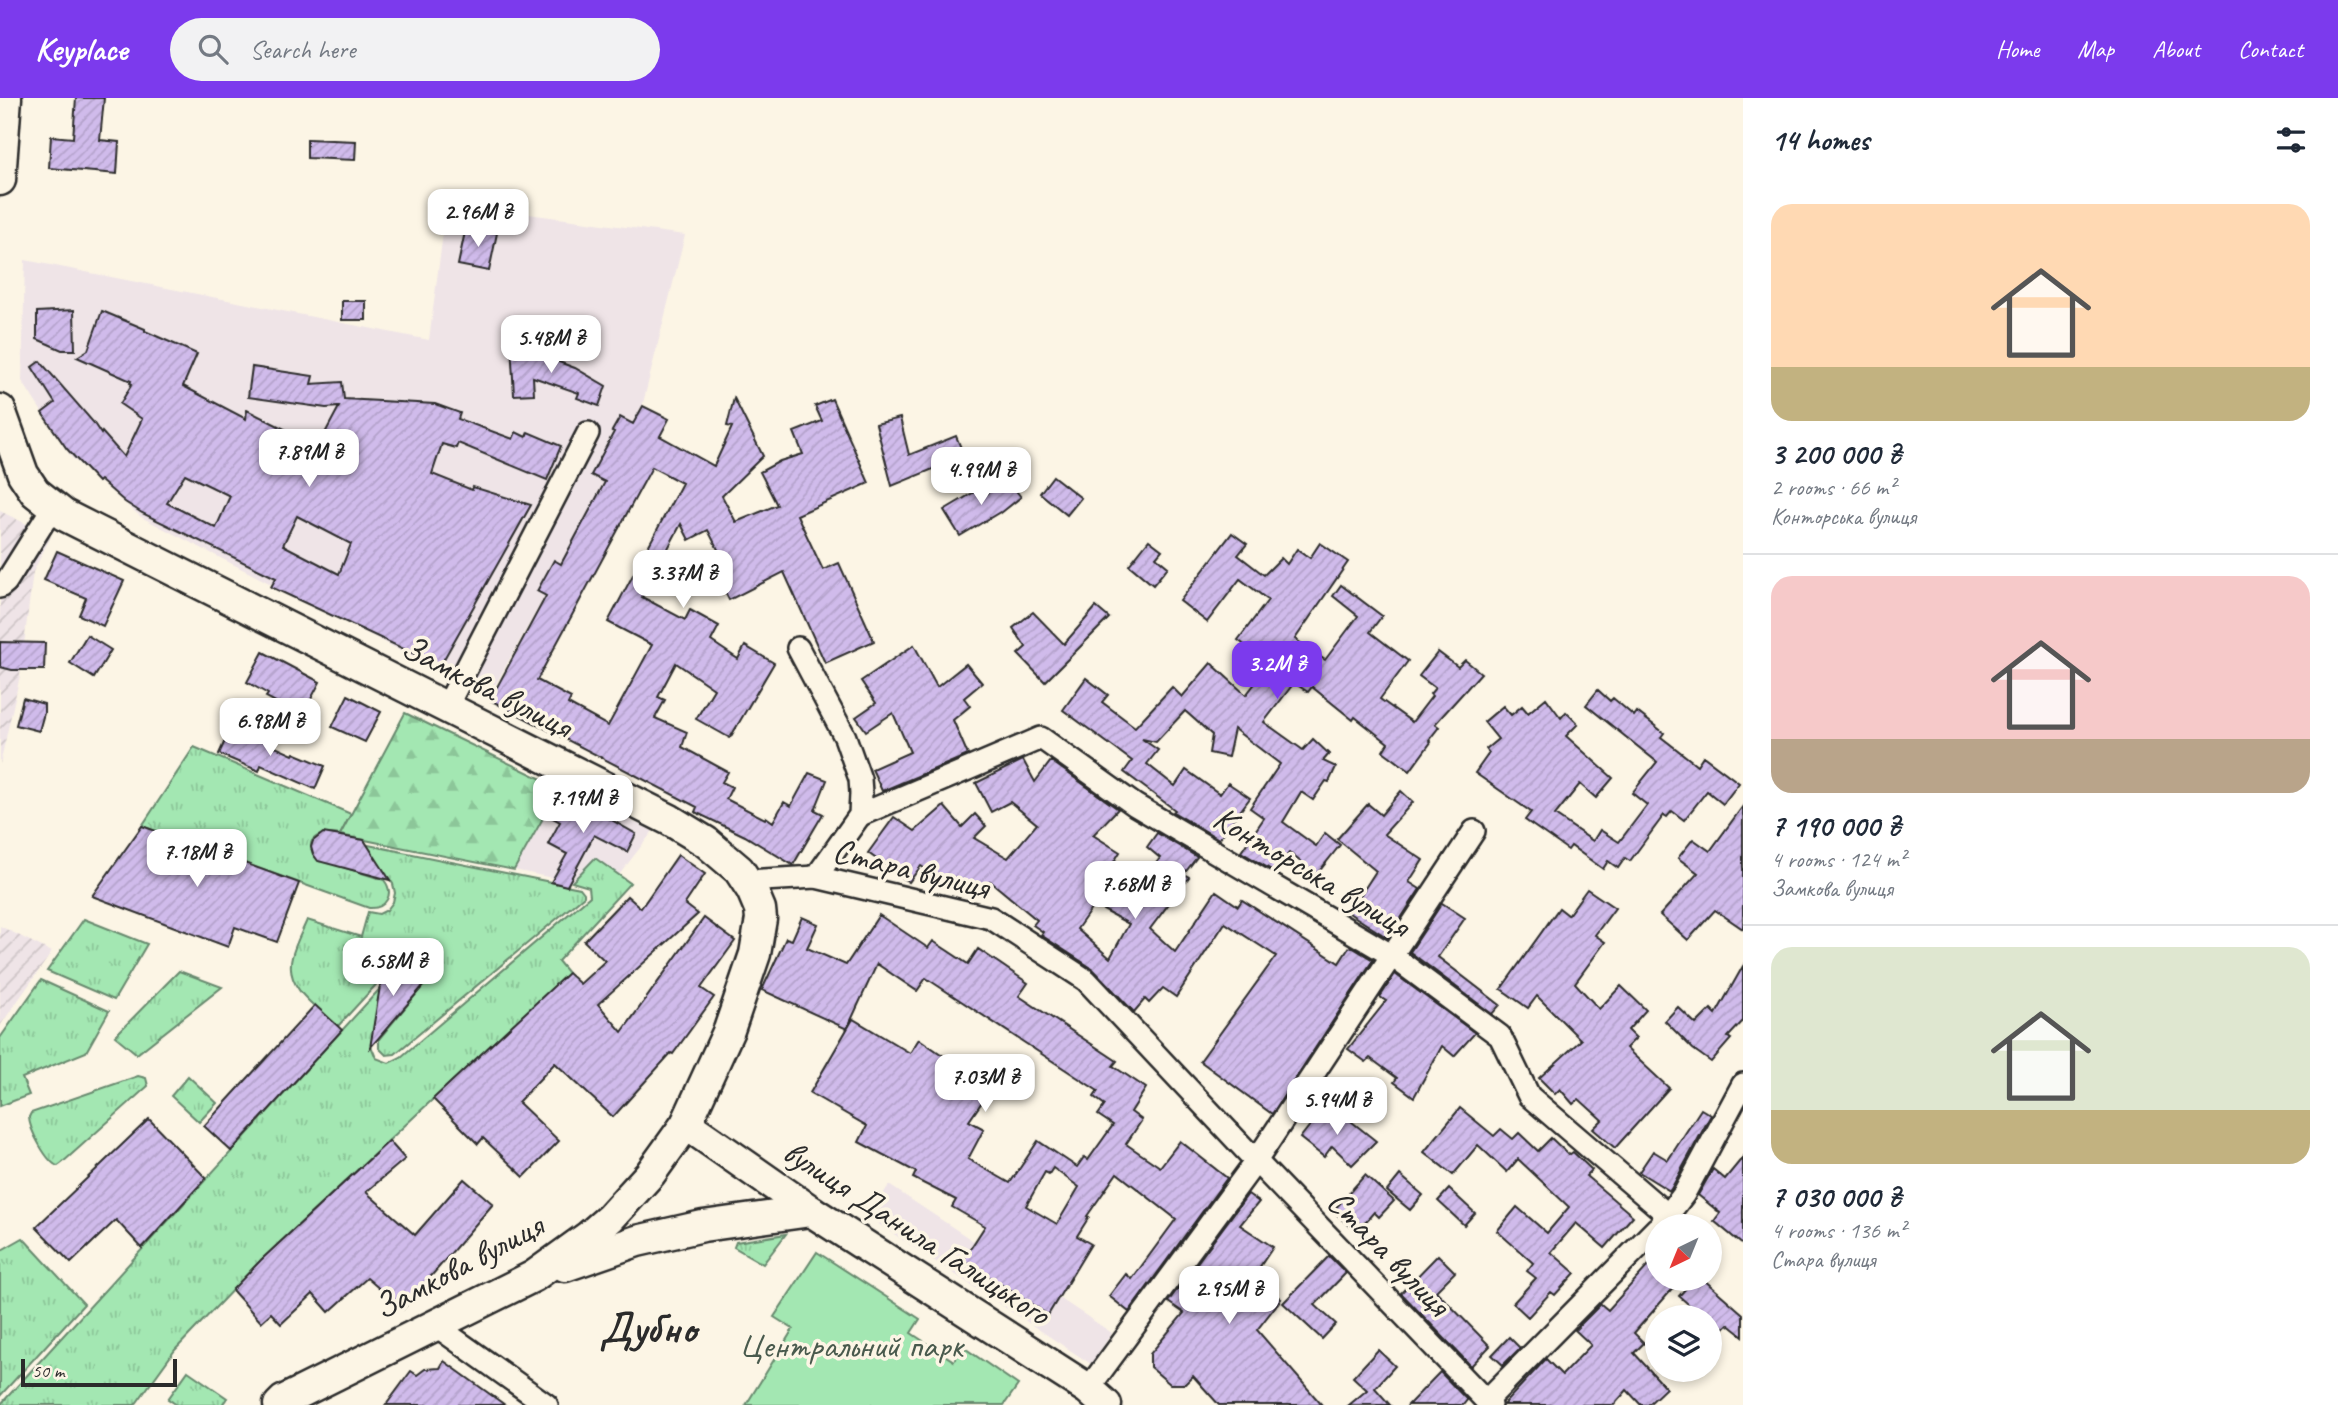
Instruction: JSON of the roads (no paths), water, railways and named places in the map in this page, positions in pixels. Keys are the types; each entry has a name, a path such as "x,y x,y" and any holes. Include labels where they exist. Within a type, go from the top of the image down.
{"main road":[{"path":"0,180 6,98"},
{"name":"Замкова вулиця","path":"0,410 23,474 35,492 53,507 670,820 718,851 747,881 760,909 755,954 729,1030 686,1124 650,1174 610,1218 534,1276 282,1404"},
{"name":"вулиця Данила Галицького","path":"686,1124 811,1211 1097,1397"},
{"path":"534,1276 637,1241 703,1226 811,1211"}],"street":[{"path":"446,708 588,433"},
{"path":"0,587 6,582 53,507"},
{"path":"798,648 845,737 860,779 860,815 816,877"},
{"name":"Конторська вулиця","path":"860,815 1041,738 1135,805 1391,955 1500,1036 1529,1096 1652,1214"},
{"path":"1097,1397 1474,831"},
{"name":"Стара вулиця","path":"747,881 816,877 992,918 1086,980 1488,1403"},
{"path":"1669,1214 1684,1194 1743,1084"},
{"path":"1488,1403 1645,1241"},
{"path":"435,1325 547,1405"}],"district":[{"name":"Дубно","path":"648,1327"}],"park label":[{"name":"Центральний парк","path":"851,1345"}]}
